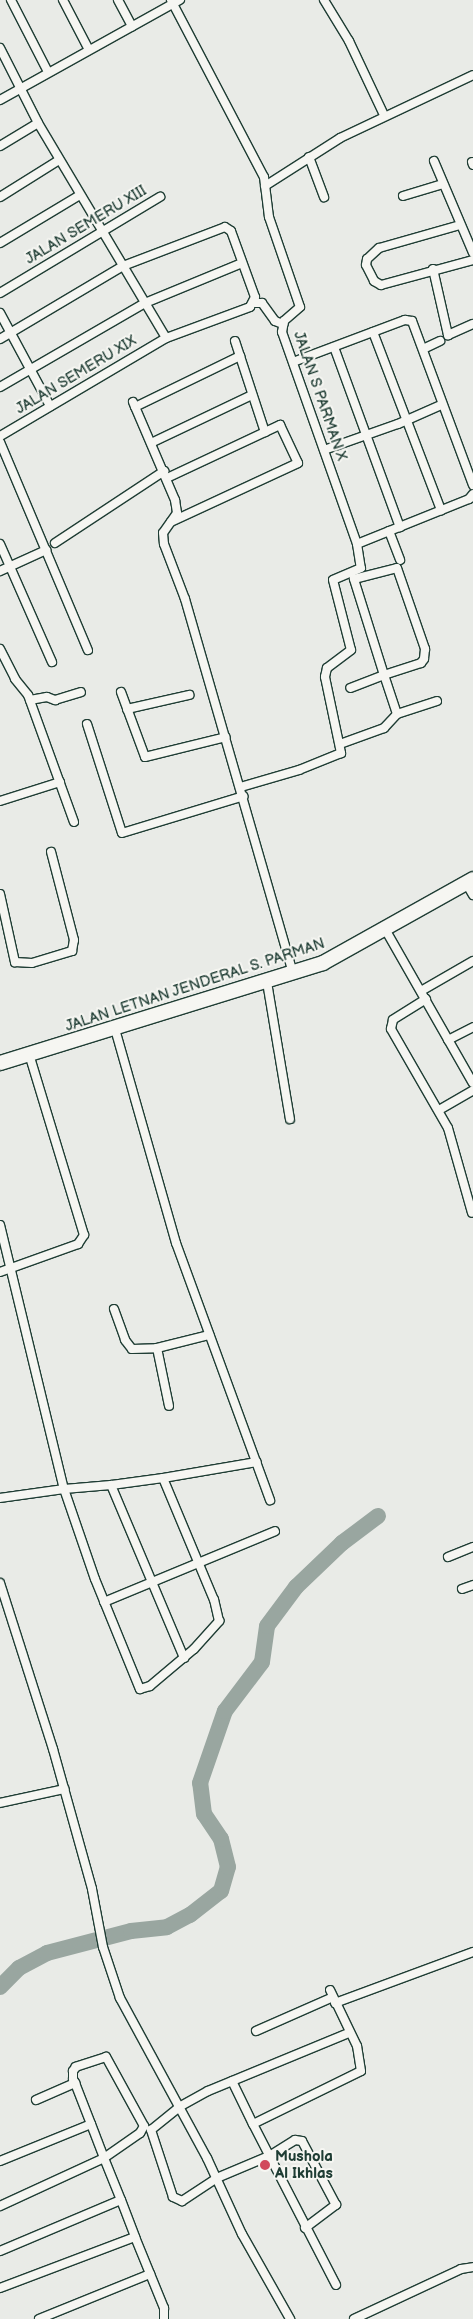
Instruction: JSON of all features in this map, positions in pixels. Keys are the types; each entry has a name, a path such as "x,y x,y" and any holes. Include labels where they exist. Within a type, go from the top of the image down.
{"highway":[{"name":"JALAN LETNAN JENDERAL S. PARMAN","path":"0,1062 267,982 332,959 385,929 471,886"}],"street":[{"path":"11,0 48,72"},
{"path":"63,0 89,50"},
{"path":"118,0 132,26"},
{"path":"324,0 349,41 384,115"},
{"path":"0,100 175,1"},
{"name":"JALAN S PARMAN X","path":"175,1 260,167 277,245 300,307 283,324 282,332 357,544 361,568 336,576 333,580 351,650 327,668 325,677 340,744"},
{"path":"0,48 38,124 166,338"},
{"path":"265,186 309,157 384,115 473,75"},
{"path":"0,146 38,124"},
{"path":"309,157 324,197"},
{"path":"0,197 59,160"},
{"path":"434,161 473,253"},
{"path":"403,196 443,184"},
{"path":"0,243 80,195"},
{"name":"JALAN SEMERU XIII","path":"0,293 160,197"},
{"path":"460,225 379,248 366,262 374,281 379,285 433,269 473,260"},
{"path":"0,339 123,266 225,227 231,231 255,303 262,303 275,321 283,324"},
{"path":"0,388 145,303 242,264"},
{"path":"433,269 448,335 473,324"},
{"name":"JALAN SEMERU XIX","path":"0,436 166,338 255,303"},
{"path":"0,313 50,406"},
{"path":"294,362 409,320 423,349 441,405 473,484"},
{"path":"373,332 441,510"},
{"path":"235,341 265,432"},
{"path":"423,349 440,341"},
{"path":"334,347 368,434 400,527"},
{"path":"240,356 134,405 178,508 163,533 164,544 185,599 244,796 293,973"},
{"path":"151,444 252,395"},
{"path":"324,450 406,421 441,405"},
{"path":"55,543 165,474 280,425 298,464 170,523"},
{"path":"0,442 88,650"},
{"path":"357,544 469,499 473,494"},
{"path":"389,532 400,560"},
{"path":"0,544 52,662"},
{"path":"0,571 46,550"},
{"path":"350,688 384,675 424,659 425,649 398,571 394,567 354,579 384,675 397,714"},
{"path":"0,649 15,679 29,697 74,822"},
{"path":"29,697 47,697 55,700 81,692"},
{"path":"121,692 143,754 148,758 226,737"},
{"path":"127,709 188,695"},
{"path":"241,787 336,757 341,753 340,744 384,728 397,714 437,701"},
{"path":"87,724 122,834 244,796"},
{"path":"0,801 60,782"},
{"path":"0,894 15,962 32,963 72,951 74,940 52,852"},
{"path":"385,929 473,1083"},
{"path":"421,991 473,960"},
{"path":"267,982 290,1119"},
{"path":"426,999 393,1020 391,1029 439,1110 455,1146 472,1213"},
{"path":"448,1040 473,1027"},
{"path":"115,1029 151,1162 209,1335 270,1500"},
{"path":"0,1272 78,1244 84,1235 29,1054"},
{"path":"439,1110 473,1090"},
{"path":"0,1225 64,1489 104,1602 140,1689 150,1686 184,1658 220,1618 163,1478"},
{"path":"114,1310 130,1348 157,1348 209,1335"},
{"path":"157,1348 169,1406"},
{"path":"0,1498 64,1489 111,1486 257,1462"},
{"path":"111,1486 184,1658"},
{"path":"104,1602 275,1531"},
{"path":"448,1557 473,1547"},
{"path":"0,1583 65,1789 103,1947 120,1998 217,2178 242,2234 290,2319"},
{"path":"462,1589 473,1585"},
{"path":"0,1802 65,1789"},
{"path":"256,2031 333,1997 473,1952"},
{"path":"253,2124 361,2071 361,2056 333,1997"},
{"path":"305,2228 333,2210 335,2201 302,2141 295,2140 269,2156 217,2178 182,2200 173,2197 151,2130 179,2107 232,2081 349,2033"},
{"path":"0,2206 104,2158 140,2133 144,2126 106,2056 76,2067 73,2071 75,2083 91,2124 104,2158 120,2200 164,2308 164,2319"},
{"path":"232,2081 305,2228 336,2285"},
{"path":"36,2100 75,2083"},
{"path":"0,2161 91,2124"},
{"path":"0,2252 120,2200"},
{"path":"0,2288 135,2237"},
{"path":"354,2319 461,2269 473,2267"},
{"path":"39,2319 150,2274"}],"waterway":[{"path":"0,1987 19,1968 47,1953 131,1931 167,1927 190,1915 221,1891 228,1867 221,1839 204,1814 200,1783 225,1711 262,1662 267,1626 296,1587 342,1543 378,1516"}],"place":[{"name":"Mushola Al Ikhlas","path":"265,2165"}]}
